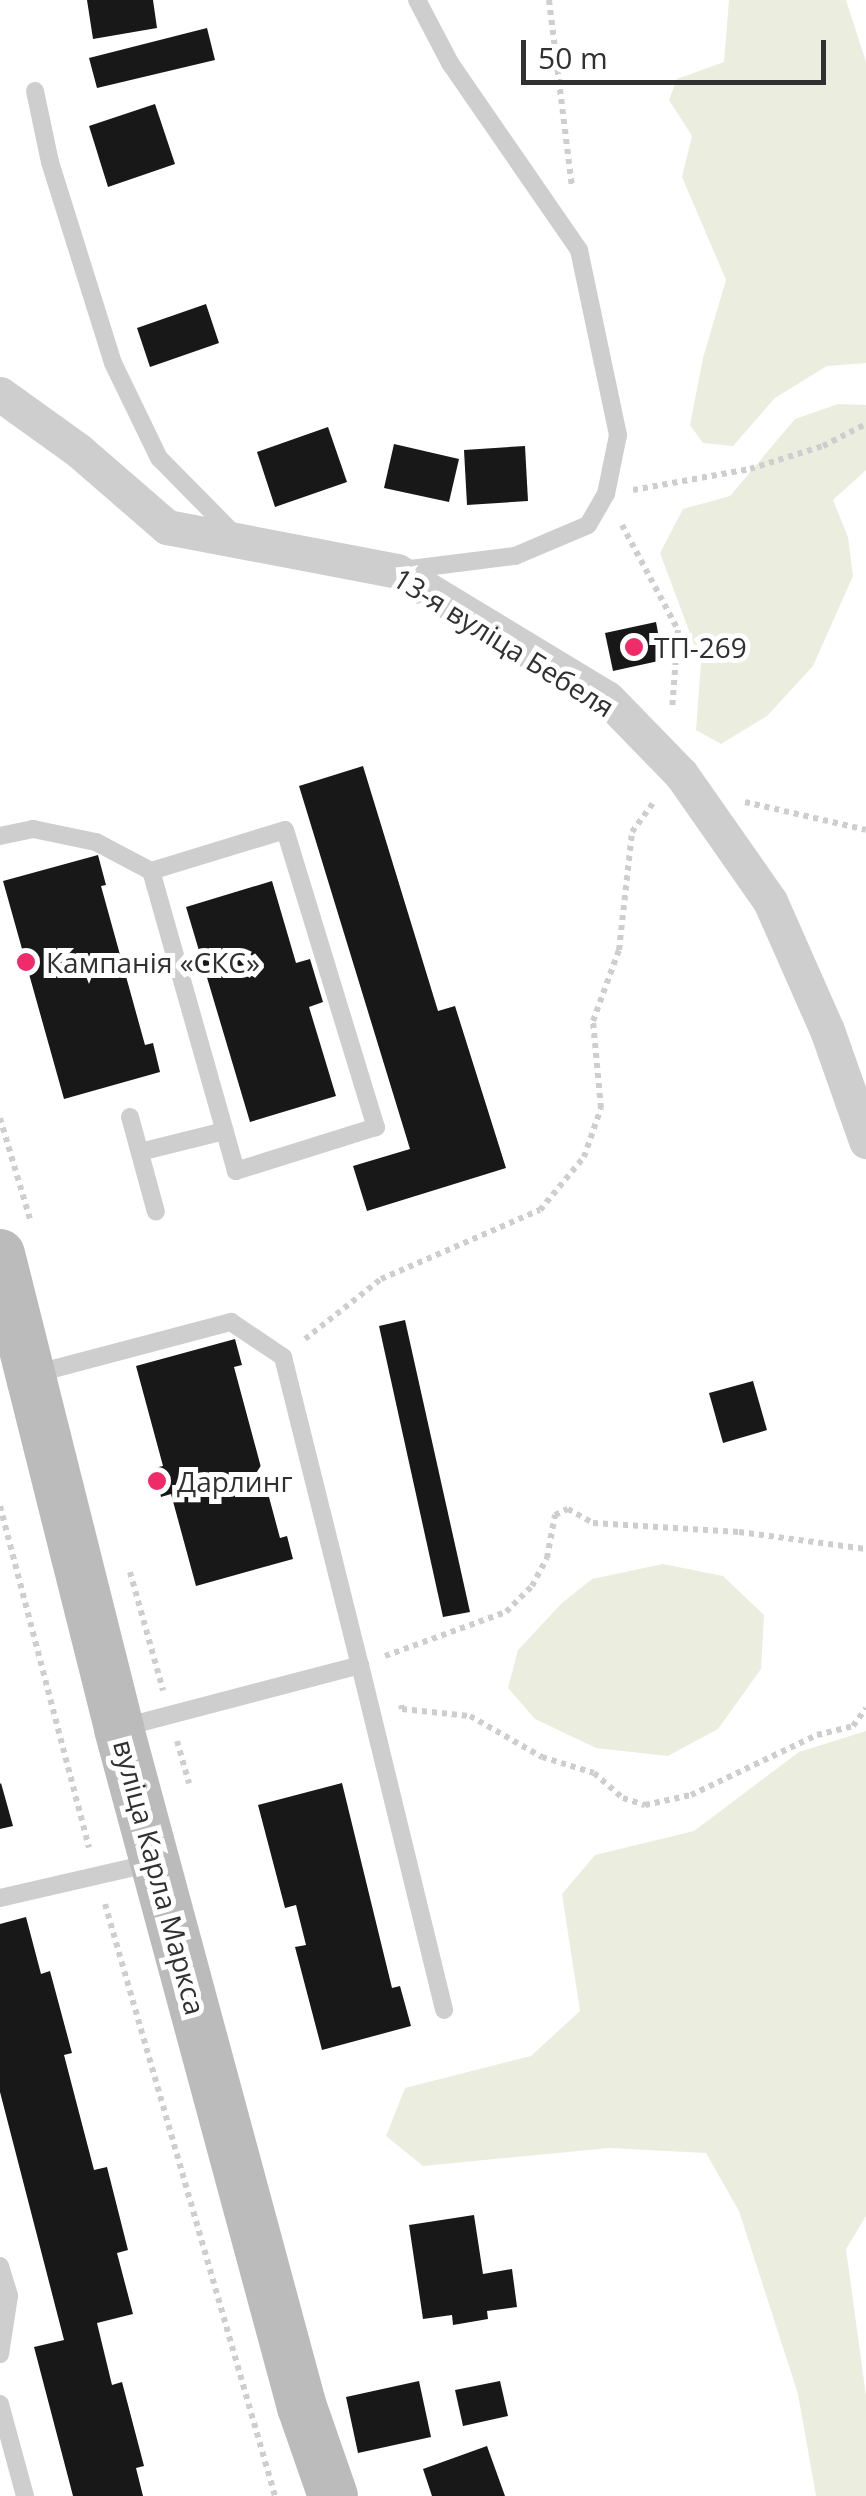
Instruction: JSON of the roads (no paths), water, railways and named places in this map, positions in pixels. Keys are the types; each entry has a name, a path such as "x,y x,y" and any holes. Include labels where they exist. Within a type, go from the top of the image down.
{"main road":[{"name":"вуліца Карла Маркса","path":"0,1254 6,1304 34,1374 118,1728 158,1862 302,2408 333,2496"}],"street":[{"name":"13-я вуліца Бебеля","path":"0,394 78,450 167,527 396,571 607,698 681,776 770,901 827,1030 866,1141"}],"lane":[{"path":"396,571 515,556 588,525 606,494 618,435 579,250 450,64 417,0"},
{"path":"35,91 50,162 113,363 159,458 238,538"},
{"path":"0,836 33,829 96,842 151,872 236,1171 376,1126 285,830 151,872"},
{"path":"130,1117 156,1212"},
{"path":"140,1152 224,1131"},
{"path":"34,1374 231,1322 283,1356 444,2010"},
{"path":"118,1728 360,1666"},
{"path":"0,1898 158,1862"},
{"path":"0,2266 9,2296 0,2354"},
{"path":"0,2404 24,2496"}],"place":[{"name":"ТП-269","path":"634,647"},
{"name":"Кампанія «СКС»","path":"26,962"},
{"name":"Дарлинг","path":"157,1481"}]}
